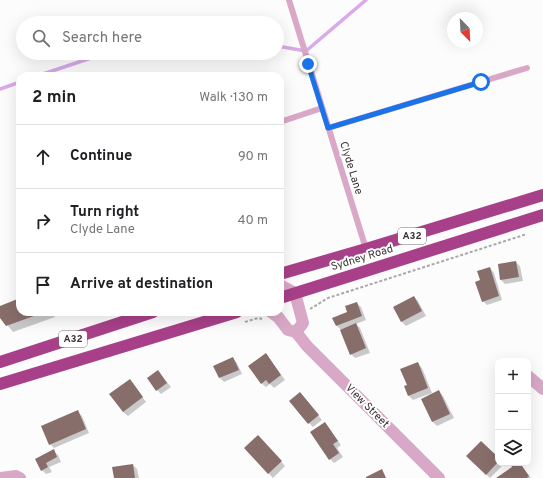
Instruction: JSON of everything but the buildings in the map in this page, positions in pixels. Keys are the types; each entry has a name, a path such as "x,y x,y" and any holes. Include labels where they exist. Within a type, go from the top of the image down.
{"highway":[{"name":"Sydney Road","path":"284,273 543,195"},
{"name":"Sydney Road","path":"284,297 543,215"},
{"name":"A32","path":"0,362 141,316"},
{"name":"A32","path":"0,384 223,316"}],"street":[{"path":"284,287 295,293 303,323 296,332"},
{"name":"View Street","path":"277,316 288,330 296,332 307,346 440,478"},
{"path":"531,379 543,389"},
{"path":"0,478 16,476 20,478"}],"lane":[{"name":"Clyde Lane","path":"289,0 366,249"},
{"path":"328,128 527,68"},
{"path":"284,121 322,108"}],"path":[{"path":"314,307 328,298 530,233"}],"waterway":[{"path":"284,47 306,51 366,0"},
{"path":"49,72 85,60"},
{"path":"0,89 16,83"}],"route":[{"path":"308,64 328,128 481,82"}]}
